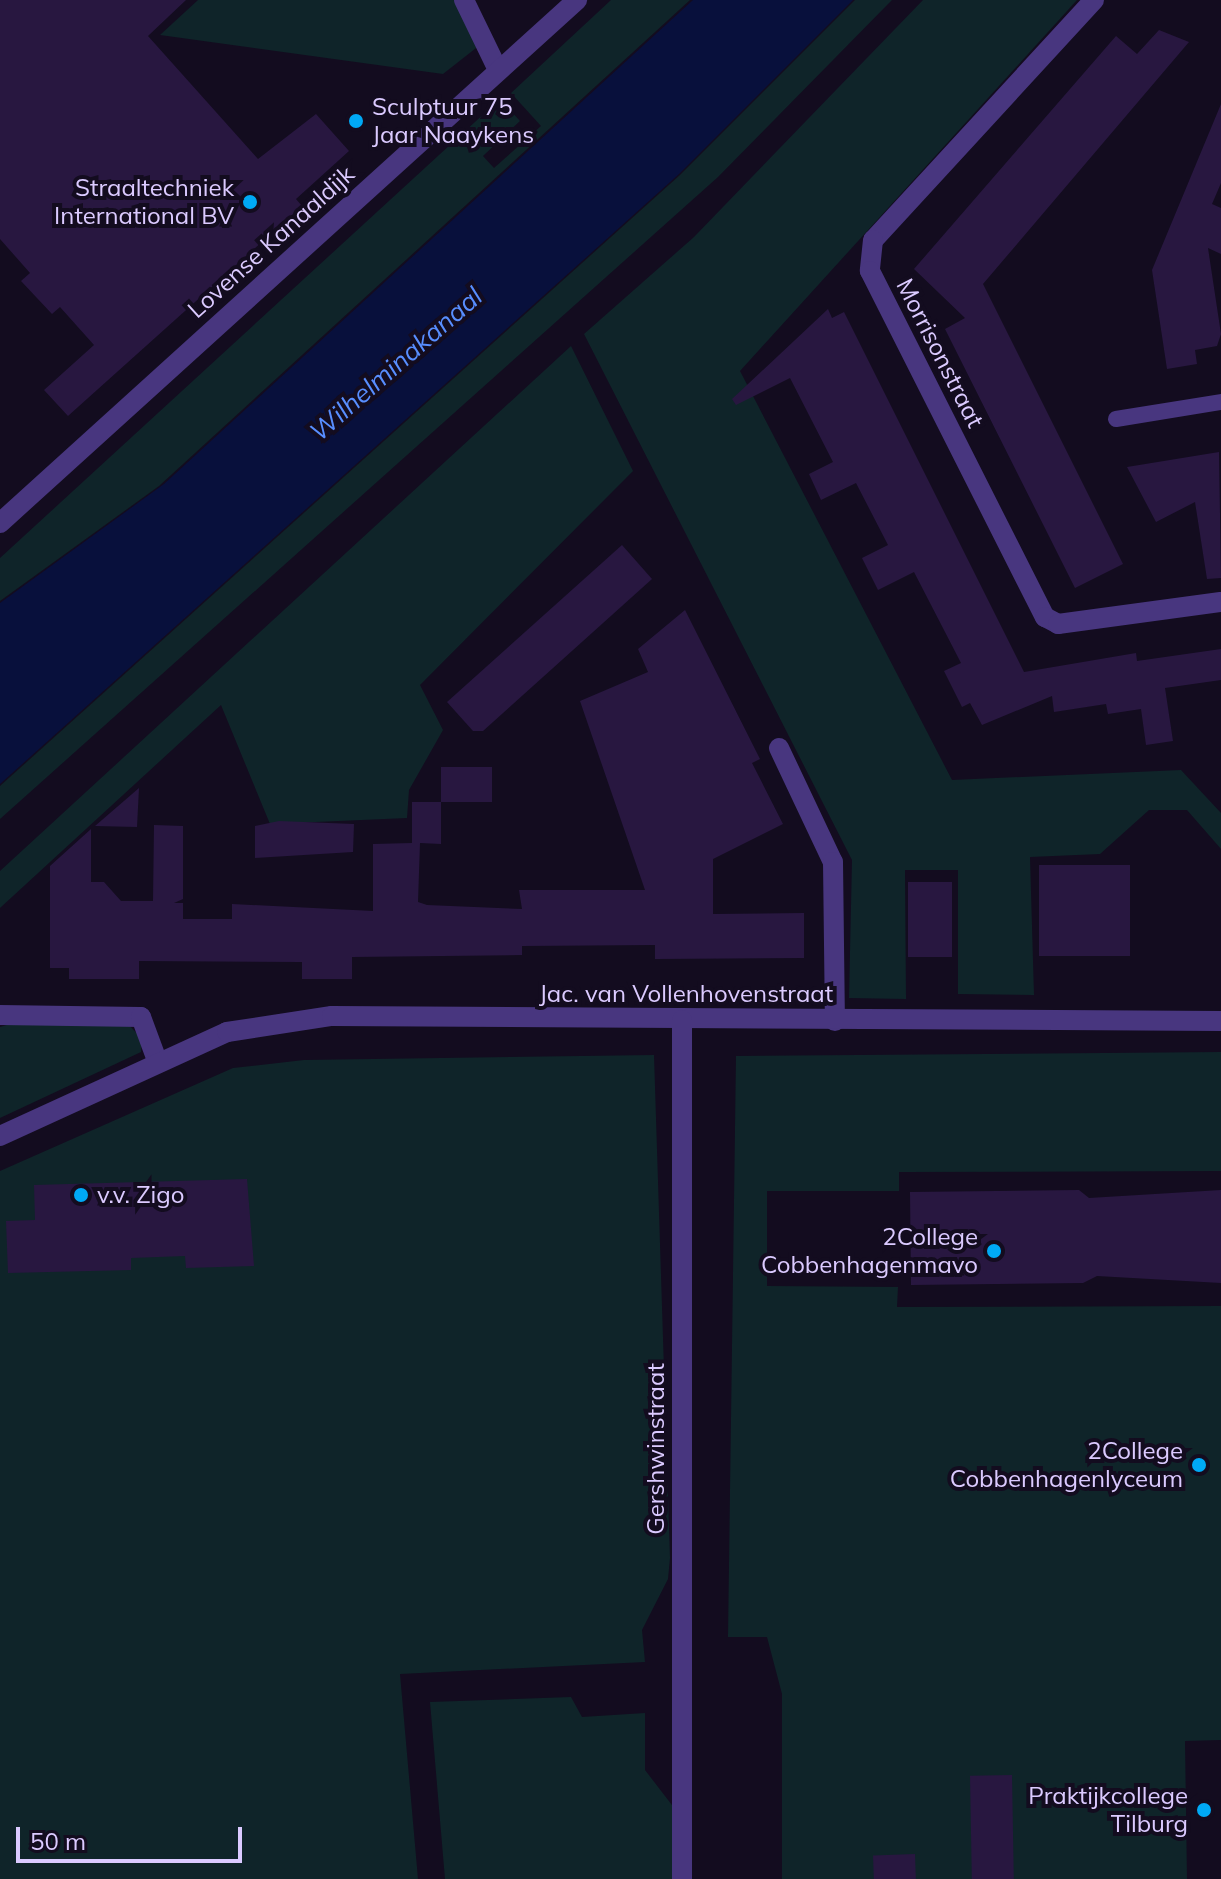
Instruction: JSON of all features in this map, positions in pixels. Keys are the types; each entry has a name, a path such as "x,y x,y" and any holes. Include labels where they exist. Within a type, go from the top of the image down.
{"street":[{"path":"464,0 498,70"},
{"name":"Lovense Kanaaldijk","path":"0,523 577,0"},
{"name":"Morrisonstraat","path":"1094,0 873,240 870,271 1045,617 1058,624 1221,602"},
{"path":"779,748 833,862 835,1021"},
{"path":"0,1015 141,1017 158,1063"},
{"name":"Jac. van Vollenhovenstraat","path":"0,1136 227,1032 332,1016 1221,1021"},
{"name":"Gershwinstraat","path":"682,1020 682,1879"}],"lane":[{"path":"1116,419 1221,402"}],"green space":[{"path":"198,0 465,0 485,41 443,74 160,35"},
{"path":"611,0 690,0 159,486 0,601 0,558 500,99 520,121 483,156 494,168 541,126 511,93"},
{"path":"855,0 892,0 718,177 0,819 0,786 680,175"},
{"path":"923,0 1077,0 740,371 952,780 1181,770 1221,813 1221,849 1187,810 1149,810 1100,854 1030,857 1034,995 958,994 958,870 905,870 906,999 849,998 852,860 584,334 694,237"},
{"path":"571,346 633,471 420,685 443,730 409,790 407,818 270,824 221,705 0,908 0,871"},
{"path":"10,1024 129,1025 142,1039 141,1052 0,1118 0,1027"},
{"path":"1221,1052 1221,1171 899,1172 899,1191 767,1191 767,1286 898,1287 897,1307 1221,1306 1221,1740 1185,1741 1187,1879 782,1879 782,1694 767,1637 728,1637 736,1056"},
{"path":"654,1055 670,1558 668,1579 642,1630 645,1662 400,1674 418,1879 0,1879 0,1171 233,1068 304,1060"},
{"path":"571,1697 582,1717 645,1713 645,1770 675,1809 674,1879 445,1879 430,1702"}],"water":[{"name":"Wilhelminakanaal","path":"693,0 853,0 679,174 0,784 0,603 164,484"}],"building":[{"path":"0,0 186,0 148,36 258,159 316,114 349,151 296,199 302,206 68,416 44,390 94,345 60,307 52,314 21,281 30,273 0,239"},
{"path":"1159,30 1189,42 983,284 1123,564 1075,588 945,329 965,318 914,269 1116,36 1137,54"},
{"path":"1221,104 1221,183 1212,204 1221,208 1221,254 1208,248 1221,334 1217,346 1195,350 1197,364 1167,369 1152,270"},
{"path":"828,309 832,318 844,312 1024,672 1136,653 1137,661 1221,649 1221,680 1165,688 1173,741 1146,745 1141,709 1108,714 1106,704 1054,712 1052,696 982,725 970,703 962,707 944,671 961,663 914,572 878,590 862,558 888,545 856,483 821,500 809,474 833,462 790,378 736,405 732,399"},
{"path":"1219,452 1221,578 1207,579 1195,502 1156,522 1127,467"},
{"path":"622,545 652,579 483,731 473,731 447,702"},
{"path":"685,610 760,759 752,763 783,824 713,859 713,914 804,913 804,958 655,959 655,945 522,946 522,955 352,957 352,979 302,979 302,962 139,961 139,979 69,979 69,968 50,968 50,866 91,829 91,882 104,882 121,901 153,901 154,825 183,826 183,899 174,903 183,903 183,919 232,919 232,904 373,911 373,844 412,843 412,802 441,802 441,844 420,843 418,902 522,909 519,890 645,890 580,701 648,672 638,649"},
{"path":"441,767 492,767 492,802 441,802"},
{"path":"139,788 137,827 95,826"},
{"path":"279,821 354,824 353,852 255,858 255,826"},
{"path":"1039,865 1130,865 1130,956 1039,956"},
{"path":"908,882 952,882 952,957 908,957"},
{"path":"247,1179 254,1266 186,1268 185,1256 131,1258 131,1270 8,1273 6,1221 35,1220 34,1185"},
{"path":"1079,1190 1089,1198 1221,1190 1221,1283 1097,1276 1083,1283 911,1285 910,1192"},
{"path":"1012,1775 1014,1879 972,1879 970,1776"},
{"path":"915,1854 916,1879 874,1879 873,1855"}],"place":[{"name":"Sculptuur 75 Jaar Naaykens","path":"356,121"},
{"name":"Straaltechniek International BV","path":"250,202"},
{"name":"v.v. Zigo","path":"81,1195"},
{"name":"2College Cobbenhagenmavo","path":"994,1251"},
{"name":"2College Cobbenhagenlyceum","path":"1199,1465"},
{"name":"Praktijkcollege Tilburg","path":"1204,1810"}]}
